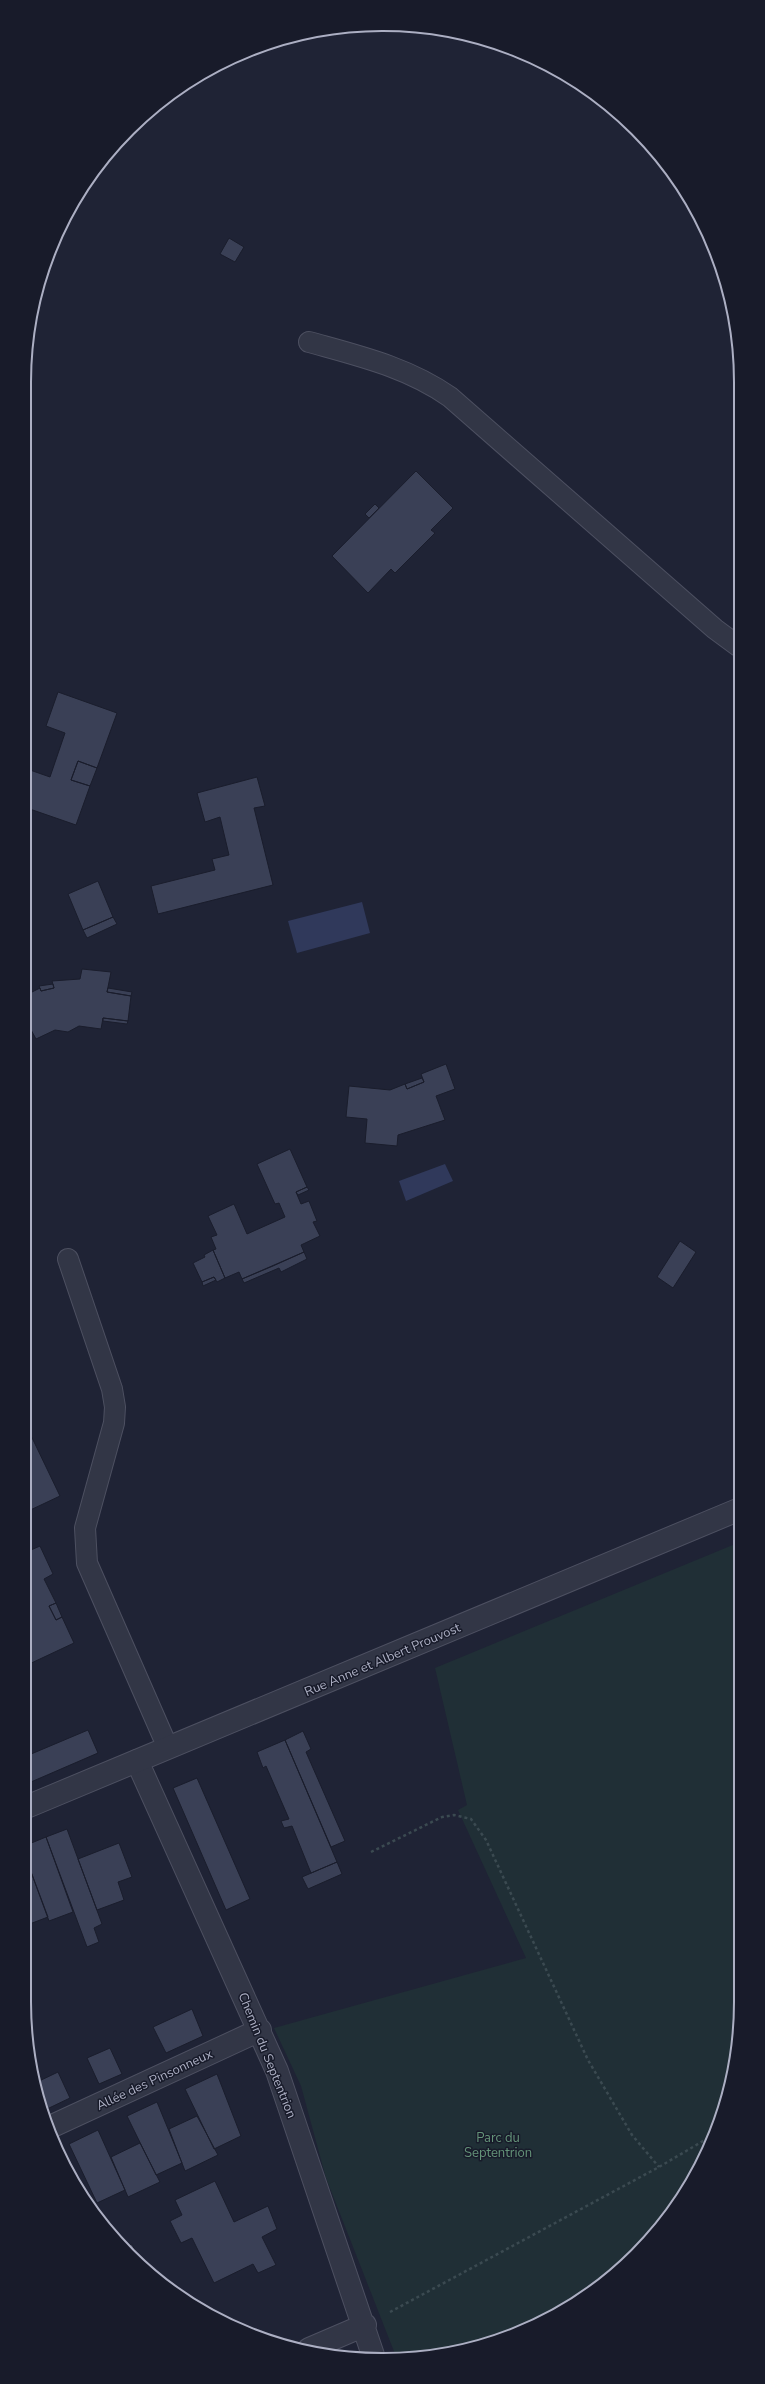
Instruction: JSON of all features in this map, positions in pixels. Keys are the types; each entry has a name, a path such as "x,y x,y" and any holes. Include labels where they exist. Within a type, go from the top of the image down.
{"street":[{"name":"Rue Anne et Albert Prouvost","path":"31,1805 734,1512"},
{"name":"Chemin du Septentrion","path":"137,1761 260,2030 289,2102 365,2325 373,2353"},
{"name":"Allée des Pinsonneux","path":"54,2125 260,2030"},
{"path":"315,2346 365,2325"}],"lane":[{"path":"309,342 390,365 415,376 450,397 715,629 734,643"},
{"path":"68,1259 112,1389 115,1407 114,1423 85,1528 87,1563 168,1748"}],"path":[{"path":"371,1852 442,1817 454,1815 471,1819 486,1840 588,2060 632,2135 659,2167"},
{"path":"365,2325 659,2167 705,2140"}],"green space":[{"name":"Parc du Septentrion","path":"734,1544 733,2024 731,2047 722,2092 707,2136 698,2157 675,2197 647,2233 614,2266 578,2294 538,2317 495,2334 451,2346 428,2350 394,2352 326,2178 301,2086 274,2028 526,1958 458,1810 467,1805 435,1668"}],"water":[{"path":"362,902 370,933 297,953 288,921"},
{"path":"445,1164 453,1181 406,1201 399,1181"}],"building":[{"path":"229,238 244,247 235,262 220,254"},
{"path":"416,471 453,508 431,530 435,533 395,573 391,569 368,593 332,556"},
{"path":"375,504 379,508 369,518 365,514"},
{"path":"58,692 117,713 97,768 78,761 71,780 90,786 76,825 31,809 31,770 50,777 65,733 46,726"},
{"path":"78,761 97,768 90,786 71,780"},
{"path":"257,777 265,806 254,808 273,885 158,914 151,886 215,870 212,859 229,855 220,817 205,822 197,793"},
{"path":"98,881 113,917 83,930 68,894"},
{"path":"113,917 117,924 87,938 83,930"},
{"path":"82,969 111,972 107,992 131,996 128,1021 103,1018 101,1029 79,1026 68,1032 55,1030 36,1039 31,1030 31,992 40,988 41,991 54,988 52,981 80,979"},
{"path":"53,984 54,988 41,991 39,986"},
{"path":"108,988 132,992 131,996 107,992"},
{"path":"103,1018 128,1021 127,1024 103,1021"},
{"path":"446,1064 455,1089 436,1096 445,1120 398,1135 397,1146 365,1143 367,1119 346,1117 349,1086 390,1090 405,1084 407,1089 424,1082 421,1074"},
{"path":"422,1078 424,1082 407,1089 405,1084"},
{"path":"290,1149 307,1187 296,1192 301,1204 309,1201 317,1221 313,1222 320,1236 301,1245 304,1252 273,1266 242,1279 239,1272 225,1278 213,1250 216,1249 211,1237 217,1235 208,1216 234,1204 247,1234 285,1217 279,1203 275,1204 257,1164"},
{"path":"307,1187 309,1190 298,1195 296,1192"},
{"path":"680,1241 696,1252 673,1288 657,1277"},
{"path":"213,1250 225,1278 217,1282 214,1277 202,1282 193,1263 205,1257 204,1255"},
{"path":"304,1252 307,1259 281,1272 279,1268 244,1283 242,1279"},
{"path":"214,1277 216,1280 203,1286 202,1282"},
{"path":"31,1436 60,1496 31,1510"},
{"path":"40,1546 53,1574 44,1579 56,1603 49,1606 56,1620 62,1617 74,1643 31,1663 31,1550"},
{"path":"56,1603 62,1617 56,1620 49,1606"},
{"path":"88,1730 98,1753 31,1782 31,1754"},
{"path":"303,1731 311,1749 306,1752 345,1841 331,1847 285,1740"},
{"path":"285,1740 337,1862 311,1873 292,1826 284,1828 281,1821 289,1819 266,1766 263,1768 257,1752"},
{"path":"197,1778 250,1899 226,1910 173,1788"},
{"path":"67,1829 102,1924 94,1928 99,1942 87,1947 46,1837"},
{"path":"46,1837 73,1912 49,1921 31,1872 31,1843"},
{"path":"119,1843 132,1877 118,1882 124,1900 97,1910 78,1859"},
{"path":"337,1862 342,1874 308,1889 302,1877"},
{"path":"31,1872 48,1917 31,1923"},
{"path":"192,2009 203,2036 166,2053 153,2027"},
{"path":"110,2048 122,2074 99,2084 87,2058"},
{"path":"58,2072 70,2098 48,2108 40,2080"},
{"path":"217,2074 241,2136 214,2149 185,2089"},
{"path":"157,2102 182,2163 156,2175 127,2116"},
{"path":"197,2116 218,2155 185,2171 169,2129"},
{"path":"98,2130 125,2190 97,2203 69,2144"},
{"path":"140,2143 160,2182 128,2197 111,2157"},
{"path":"215,2181 234,2222 268,2206 277,2229 262,2237 276,2265 258,2273 253,2264 214,2283 192,2238 181,2243 170,2221 182,2215 175,2200"},
{"path":"132,2244 136,2251 134,2250 130,2245"}]}
